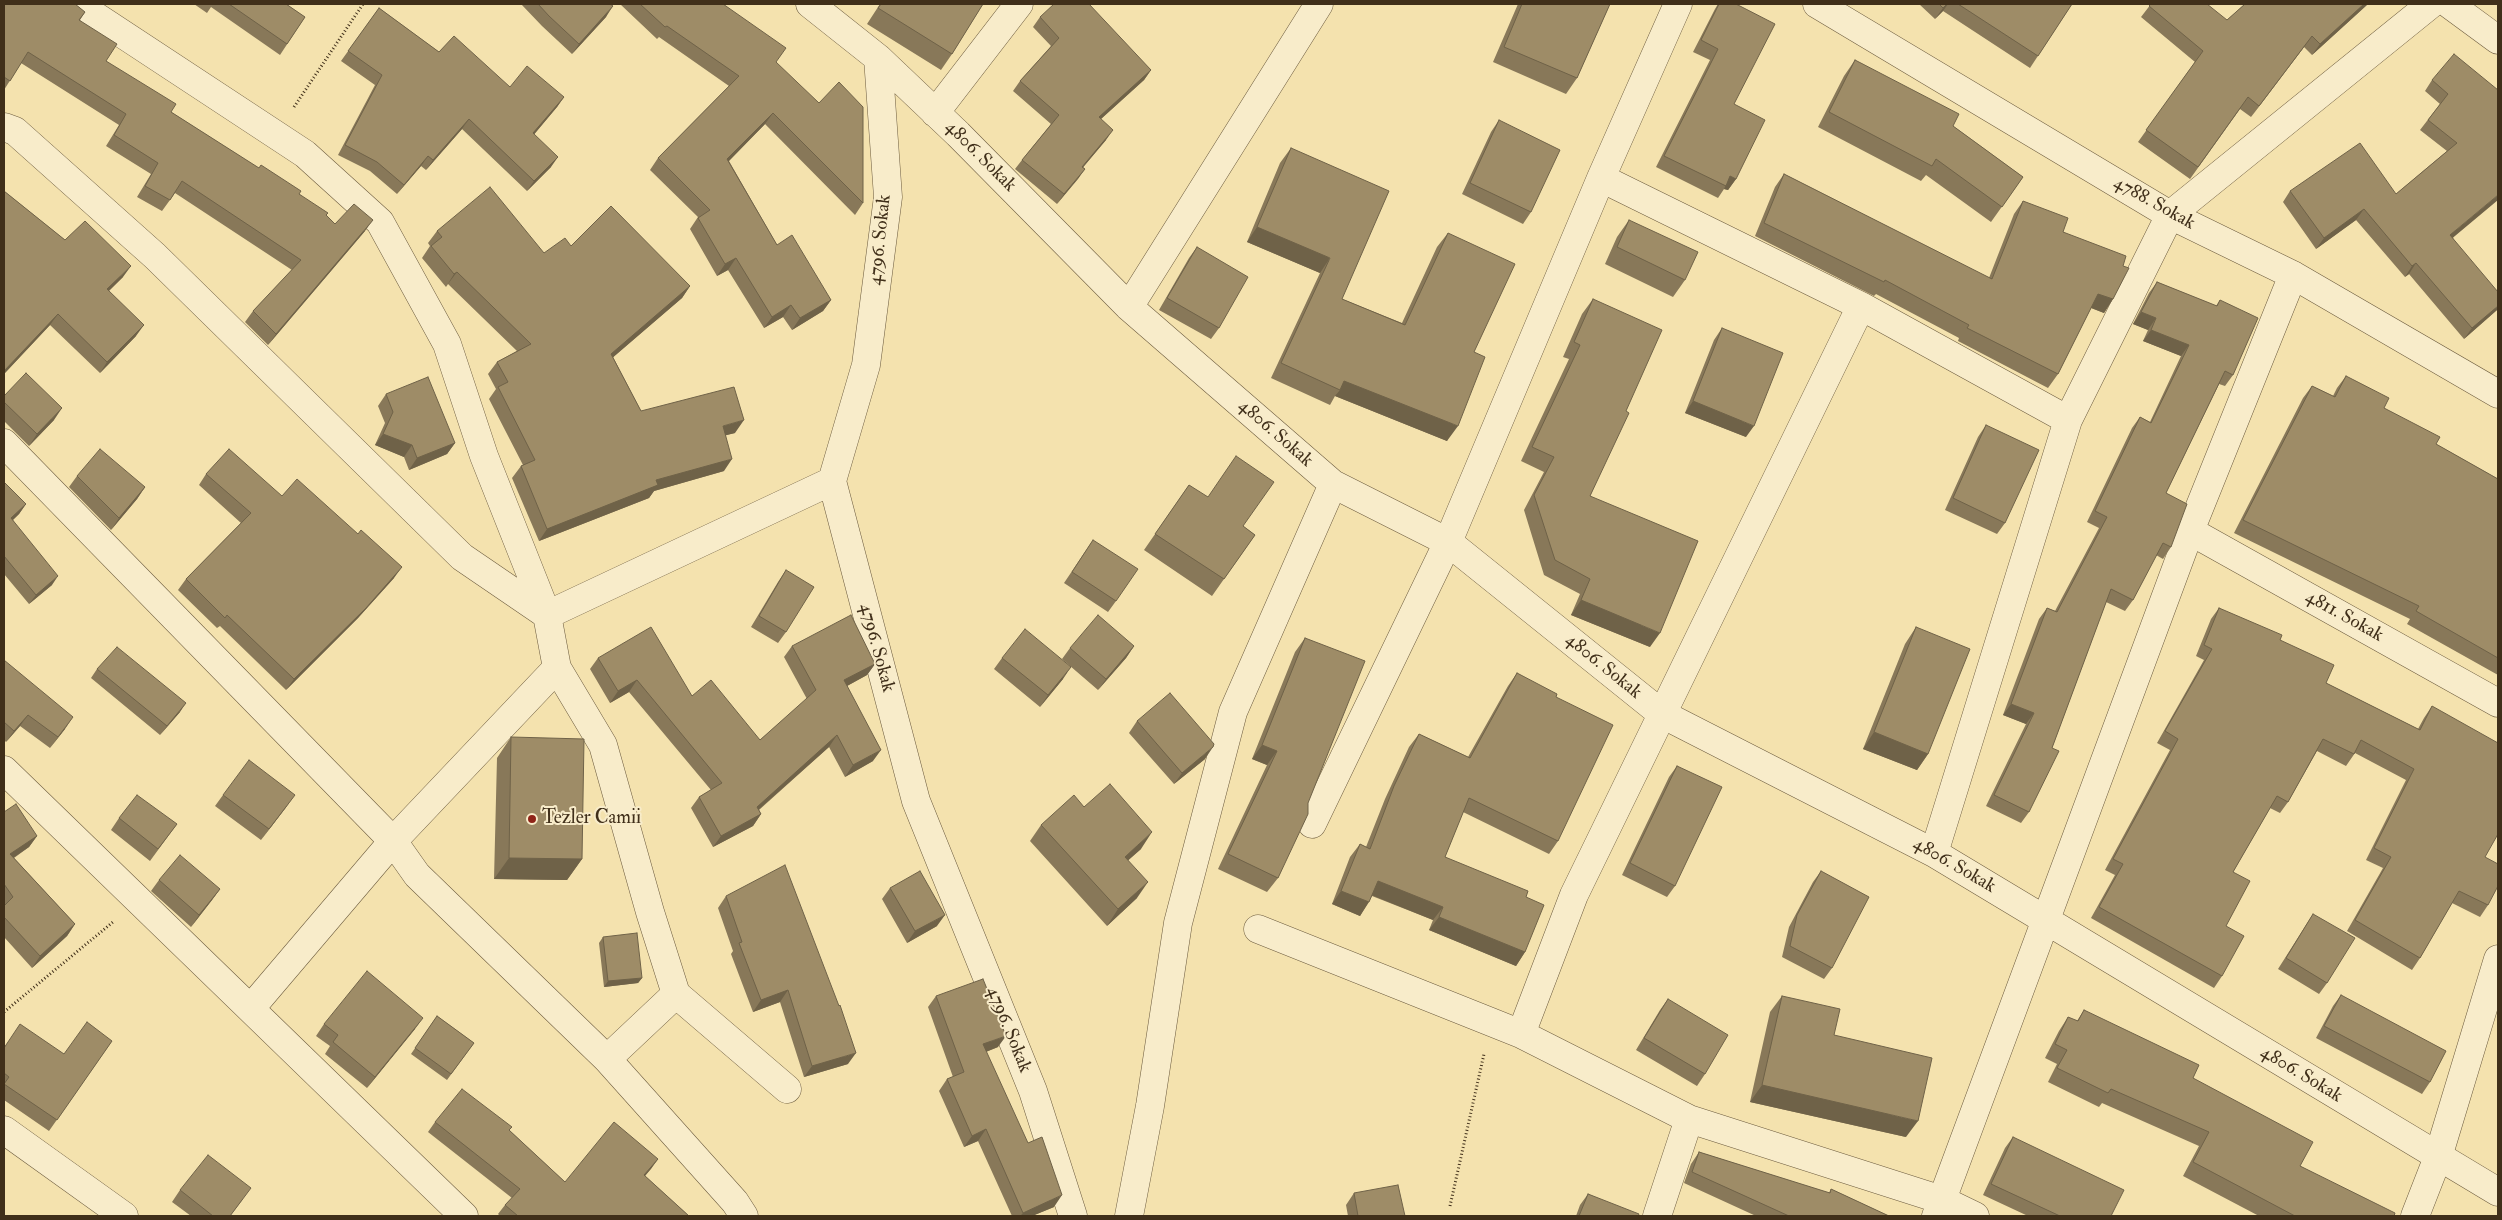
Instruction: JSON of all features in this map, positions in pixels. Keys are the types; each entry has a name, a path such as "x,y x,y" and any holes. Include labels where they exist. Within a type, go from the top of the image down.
{"street":[{"path":"76,4 305,154 380,222 447,344 484,456 547,615 557,668 603,745 650,912 676,994 787,1089"},
{"name":"4806. Sokak","path":"810,4 878,58 1129,307 1333,484 1448,542 1662,714 1934,853 2498,1192"},
{"path":"935,113 1019,4"},
{"path":"1129,307 1319,4"},
{"path":"1312,824 1448,542 1601,178 1678,4"},
{"name":"4788. Sokak","path":"1817,4 2170,215 2293,275 2498,394"},
{"path":"1934,853 2068,420 2170,215 2432,4"},
{"path":"2449,4 2498,40"},
{"name":"4796. Sokak","path":"878,58 888,197 866,365 832,481 916,801 1033,1091 1073,1216"},
{"path":"4,127 15,131 155,256 462,557 547,615"},
{"path":"1601,178 1861,306 2068,420"},
{"path":"1939,1208 2190,531 2293,275"},
{"path":"1521,1034 1574,895 1861,306"},
{"path":"4,443 393,841 417,875 608,1059 735,1202 744,1216"},
{"path":"547,615 832,481"},
{"path":"1129,1216 1150,1106 1178,923 1233,712 1333,484"},
{"name":"4811. Sokak","path":"2190,531 2498,703"},
{"path":"252,1008 393,841 557,668"},
{"path":"4,770 252,1008 464,1216"},
{"path":"1258,929 1521,1034 1689,1119 1939,1208 1975,1216"},
{"path":"2415,1216 2438,1157 2498,959"},
{"path":"608,1059 676,994"},
{"path":"1656,1216 1689,1119"},
{"path":"4,1130 124,1216"}],"path":[{"path":"276,134 363,4"},
{"path":"4,1012 139,900"},
{"path":"1450,1206 1491,1022"}],"building":[{"path":"4,4 75,4 85,12 79,20 117,44 106,61 176,104 171,112 259,168 261,165 301,191 299,194 328,213 326,215 335,224 354,204 373,220 276,334 253,311 301,260 182,181 170,200 145,186 158,163 114,135 126,114 28,52 10,81 4,77"},
{"path":"229,4 286,4 305,17 287,44"},
{"path":"538,4 610,4 613,6 579,44"},
{"path":"640,4 723,4 786,48 776,62 819,103 839,82 863,107 863,203 773,113 727,159 777,245 792,235 831,300 800,318 791,305 772,317 736,258 725,264 698,218 710,210 658,158 739,76 667,26 665,27"},
{"path":"881,4 983,4 952,54 878,8"},
{"path":"1054,4 1089,4 1151,70 1099,117 1113,130 1082,167 1085,169 1064,194 1022,160 1059,115 1020,81 1059,38 1040,17"},
{"path":"1522,4 1610,4 1577,78 1504,47"},
{"path":"1719,4 1736,4 1775,24 1734,104 1765,120 1736,179 1730,176 1726,186 1664,156 1718,49 1701,40"},
{"path":"1939,4 1947,4 1943,8"},
{"path":"1958,4 2072,4 2038,56"},
{"path":"2151,4 2207,4 2227,20 2245,4 2364,4 2320,44 2312,36 2259,106 2248,97 2198,167 2146,130 2203,51 2149,6"},
{"path":"379,8 439,52 454,36 510,87 527,66 564,97 533,133 558,157 534,181 469,119 433,160 428,156 404,185 377,162 345,145 382,75 348,51"},
{"path":"2454,54 2498,90 2498,195 2450,235 2498,292 2498,306 2472,328 2416,263 2412,266 2364,209 2324,238 2290,191 2360,143 2396,194 2457,143 2428,120 2448,94 2432,80"},
{"path":"1855,60 1959,114 1953,126 2023,177 2002,207 1936,159 1932,166 1829,112"},
{"path":"1499,120 1560,150 1531,212 1470,183"},
{"path":"1291,148 1389,191 1342,299 1405,325 1448,233 1515,264 1474,352 1485,357 1458,426 1344,381 1340,390 1281,363 1330,258 1257,227"},
{"path":"1784,174 1992,279 2023,201 2068,218 2063,232 2126,256 2123,266 2129,268 2113,299 2098,294 2058,374 1967,328 1969,325 1885,280 1884,282 1764,223"},
{"path":"490,187 544,253 565,238 571,246 611,206 690,286 611,354 641,411 734,387 744,420 723,426 732,459 656,480 658,485 547,529 521,466 535,460 498,387 508,382 497,362 531,344 457,272 454,274 431,246 442,237 437,231"},
{"path":"4,191 65,240 85,221 131,266 107,289 144,325 107,362 58,314 4,371"},
{"path":"1629,220 1698,252 1685,280 1617,247"},
{"path":"1197,247 1248,277 1219,328 1167,298"},
{"path":"2157,282 2217,306 2220,300 2258,318 2233,375 2225,371 2166,493 2187,504 2171,547 2163,543 2133,600 2111,589 2052,748 2059,751 2029,812 1994,795 2034,713 2011,704 2047,608 2057,612 2107,517 2095,511 2140,417 2151,423 2189,345 2151,330 2156,318 2141,312"},
{"path":"1593,299 1662,330 1626,411 1629,413 1590,496 1698,541 1660,633 1581,600 1590,579 1555,560 1534,495 1554,457 1532,447 1580,345 1574,342"},
{"path":"1722,328 1783,353 1754,426 1693,401"},
{"path":"26,373 62,408 37,434 4,402 4,396"},
{"path":"2346,376 2389,398 2384,408 2440,437 2436,444 2498,479 2498,658 2416,611 2419,606 2243,520 2312,386 2335,397"},
{"path":"428,377 455,443 417,458 412,445 383,434 393,412 386,394"},
{"path":"1986,425 2039,450 2005,523 1953,498"},
{"path":"100,449 145,487 119,518 77,476"},
{"path":"229,449 282,496 297,479 358,534 361,530 402,567 366,608 294,679 227,615 225,618 186,579 251,513 206,474"},
{"path":"1236,456 1274,482 1243,526 1255,535 1224,579 1155,534 1189,485 1208,497"},
{"path":"4,482 26,504 11,518 58,576 36,595 4,556"},
{"path":"1093,540 1138,569 1116,601 1072,572"},
{"path":"786,570 814,587 786,632 759,616"},
{"path":"2219,608 2282,635 2280,640 2334,665 2326,683 2420,730 2432,706 2498,743 2498,834 2485,857 2498,864 2498,886 2488,905 2459,891 2420,958 2355,920 2391,857 2374,848 2414,769 2361,740 2354,754 2323,739 2288,802 2277,796 2233,872 2250,881 2226,926 2244,936 2222,976 2099,907 2123,864 2113,859 2178,739 2165,731 2212,649 2204,645"},
{"path":"851,615 875,664 844,680 881,750 853,765 837,735 757,807 761,814 721,836 699,797 722,783 637,680 618,691 598,658 651,627 692,696 711,680 760,740 816,690 792,646"},
{"path":"1098,615 1134,646 1106,679 1070,648"},
{"path":"1916,627 1970,649 1928,754 1874,732"},
{"path":"1025,629 1071,667 1048,695 1002,658"},
{"path":"1305,638 1365,661 1308,803 1308,814 1278,878 1228,854 1277,751 1262,745"},
{"path":"117,647 186,703 167,726 97,669"},
{"path":"4,660 73,717 58,737 28,715 14,731 4,722"},
{"path":"1517,673 1557,694 1556,697 1613,725 1558,841 1469,798 1445,857 1528,891 1526,897 1544,905 1525,952 1439,917 1443,907 1378,881 1369,902 1341,891 1360,844 1370,849 1394,786 1419,734 1470,758"},
{"path":"1170,693 1214,744 1213,747 1182,773 1137,721"},
{"name":"Tezler Camii","path":"511,737 584,739 582,859 509,858"},
{"path":"249,760 295,795 269,829 223,795"},
{"path":"1677,766 1722,787 1675,886 1630,863"},
{"path":"1110,784 1152,832 1125,857 1148,882 1118,909 1041,825 1074,795 1084,807"},
{"path":"137,795 177,824 158,849 119,818"},
{"path":"16,804 37,836 10,854 75,924 40,956 4,917 4,906 13,897 4,884 4,812"},
{"path":"180,855 220,889 199,915 159,880"},
{"path":"785,865 840,1005 856,1053 812,1066 788,990 761,1000 739,943 742,942 726,896"},
{"path":"920,871 945,915 915,931 890,888"},
{"path":"1821,871 1869,897 1832,968 1790,946 1797,915"},
{"path":"2313,914 2355,938 2327,983 2286,958"},
{"path":"637,933 642,978 608,981 603,937"},
{"path":"367,971 423,1018 375,1077 333,1042 338,1035 324,1024"},
{"path":"983,979 1006,1036 983,1044 1028,1143 1042,1137 1062,1195 1023,1213 986,1129 972,1136 947,1079 964,1072 936,996"},
{"path":"2341,995 2446,1051 2430,1082 2324,1026"},
{"path":"1782,996 1840,1009 1834,1035 1932,1058 1918,1121 1762,1085"},
{"path":"1668,999 1728,1035 1705,1074 1644,1038"},
{"path":"2084,1010 2199,1065 2193,1078 2313,1142 2300,1166 2395,1213 2394,1216 2295,1216 2193,1162 2209,1132 2111,1089 2108,1093 2057,1068 2067,1050 2055,1044 2068,1017 2078,1021"},
{"path":"437,1016 474,1043 451,1074 415,1048"},
{"path":"87,1022 112,1041 57,1120 4,1084 9,1077 4,1073 4,1048 20,1024 64,1054"},
{"path":"462,1089 512,1127 509,1130 565,1182 614,1122 658,1159 644,1175 689,1216 518,1216 505,1205 520,1189 435,1122"},
{"path":"2013,1137 2124,1190 2111,1216 2060,1216 1991,1184"},
{"path":"1699,1152 1830,1193 1831,1189 1889,1216 1789,1216 1692,1172"},
{"path":"208,1155 251,1188 230,1216 213,1216 180,1190"},
{"path":"1398,1185 1405,1216 1358,1216 1354,1193"},
{"path":"1588,1194 1639,1214 1638,1216 1579,1216"}],"place":[{"name":"Tezler Camii","path":"532,819"}]}
